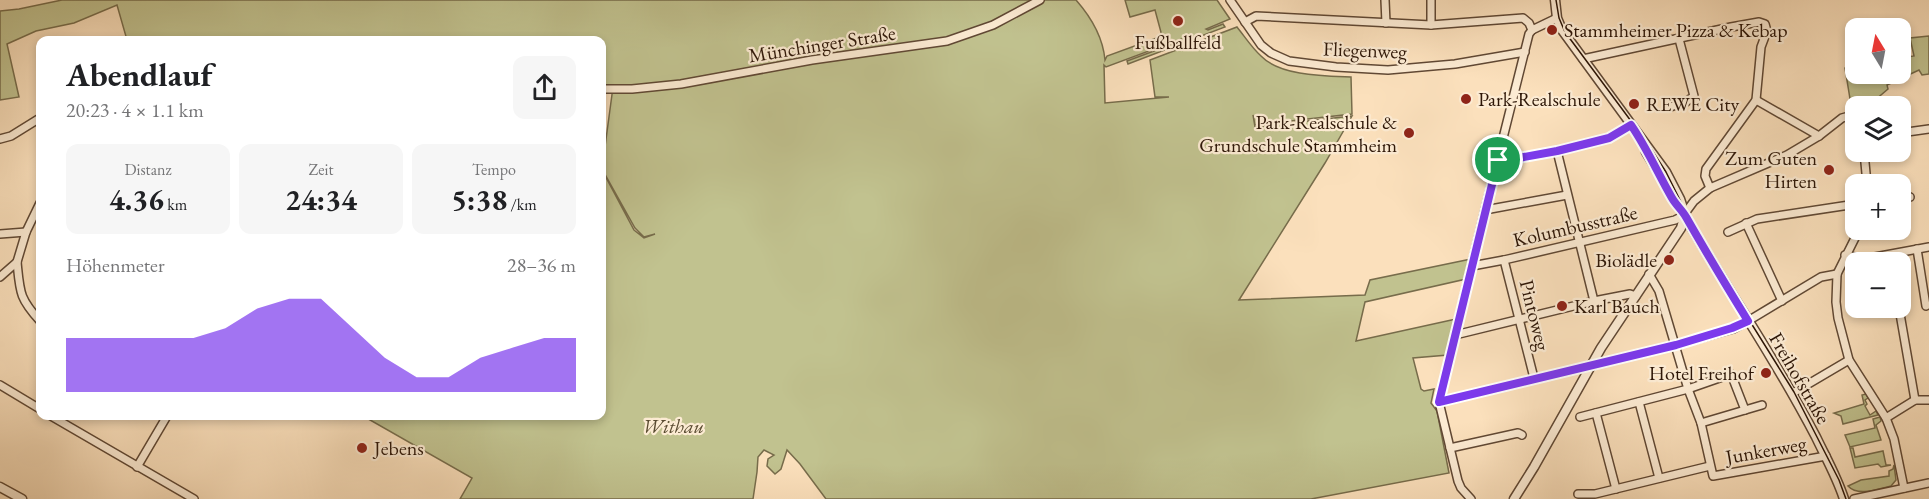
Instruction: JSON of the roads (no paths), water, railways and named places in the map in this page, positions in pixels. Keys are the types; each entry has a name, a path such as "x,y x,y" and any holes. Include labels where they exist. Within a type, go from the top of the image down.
{"street":[{"name":"Münchinger Straße","path":"606,89 670,85 812,60 946,41 993,25 1040,0"},
{"name":"Fliegenweg","path":"1230,0 1262,45 1279,58 1299,63 1388,70 1455,64 1525,52"},
{"path":"1385,0 1386,23"},
{"path":"1431,0 1431,25"},
{"name":"Freihofstraße","path":"1555,0 1557,18 1562,30 1666,172 1691,227 1792,393 1826,456 1844,499"},
{"path":"1245,22 1256,16 1431,25 1523,18 1529,23 1532,30 1485,210 1439,402 1461,488 1471,499"},
{"path":"1532,30 1557,18"},
{"path":"1583,59 1759,22 1765,24 1767,31 1761,47 1756,100 1706,169 1705,176 1710,188"},
{"path":"1667,108 1686,102 1694,96 1679,39"},
{"path":"1756,100 1819,136"},
{"path":"1514,499 1592,365 1681,228 1685,214 1694,201 1710,188 1787,155 1845,117"},
{"path":"0,139 10,136 36,120"},
{"path":"1498,160 1557,151 1609,138 1631,125"},
{"path":"1911,131 1929,129"},
{"path":"1557,151 1594,301"},
{"path":"1485,210 1567,195"},
{"path":"1728,232 1757,219 1845,206"},
{"path":"36,211 26,232 17,262 22,298 36,316"},
{"name":"Kolumbusstraße","path":"1472,266 1676,220 1685,214"},
{"path":"1746,223 1782,301"},
{"path":"1681,228 1691,227"},
{"path":"0,234 26,232"},
{"path":"1909,252 1929,246"},
{"path":"1917,249 1926,306"},
{"path":"1845,255 1836,274 1838,318 1849,360 1886,418 1894,439 1904,488"},
{"name":"Pintoweg","path":"1504,260 1534,378"},
{"path":"0,278 17,262"},
{"path":"1578,494 1596,494 1710,466 1701,423 1688,389 1659,291 1649,274"},
{"path":"1439,402 1676,345 1724,331 1748,321 1821,277 1836,274"},
{"path":"1455,335 1594,301 1630,294 1636,296"},
{"path":"1901,318 1915,399"},
{"path":"1792,393 1849,360"},
{"path":"1580,417 1688,389 1731,374 1745,410"},
{"path":"0,385 36,407"},
{"path":"1886,418 1915,399 1929,400"},
{"path":"1639,402 1659,478"},
{"path":"1701,423 1762,405"},
{"path":"1596,413 1616,489"},
{"path":"58,420 194,499"},
{"path":"137,467 165,420"},
{"path":"1450,448 1518,433 1522,435"},
{"name":"Junkerweg","path":"1710,466 1713,476 1826,456"},
{"path":"1854,499 1929,483"},
{"path":"0,487 22,499"}],"tram line":[{"path":"1556,0 1559,18 1565,32 1666,172 1703,246 1794,392 1839,480 1846,499"}],"place":[{"name":"Fußballfeld","path":"1178,21"},
{"name":"Stammheimer Pizza & Kebap","path":"1552,30"},
{"name":"Park-Realschule","path":"1466,99"},
{"name":"REWE City","path":"1634,104"},
{"name":"Park-Realschule & Grundschule Stammheim","path":"1409,133"},
{"name":"Zum Guten Hirten","path":"1829,170"},
{"name":"Biolädle","path":"1669,260"},
{"name":"Karl Bauch","path":"1562,306"},
{"name":"Hotel Freihof","path":"1766,373"},
{"name":"Jebens","path":"362,448"}],"park label":[{"name":"Withau","path":"673,426"}]}
